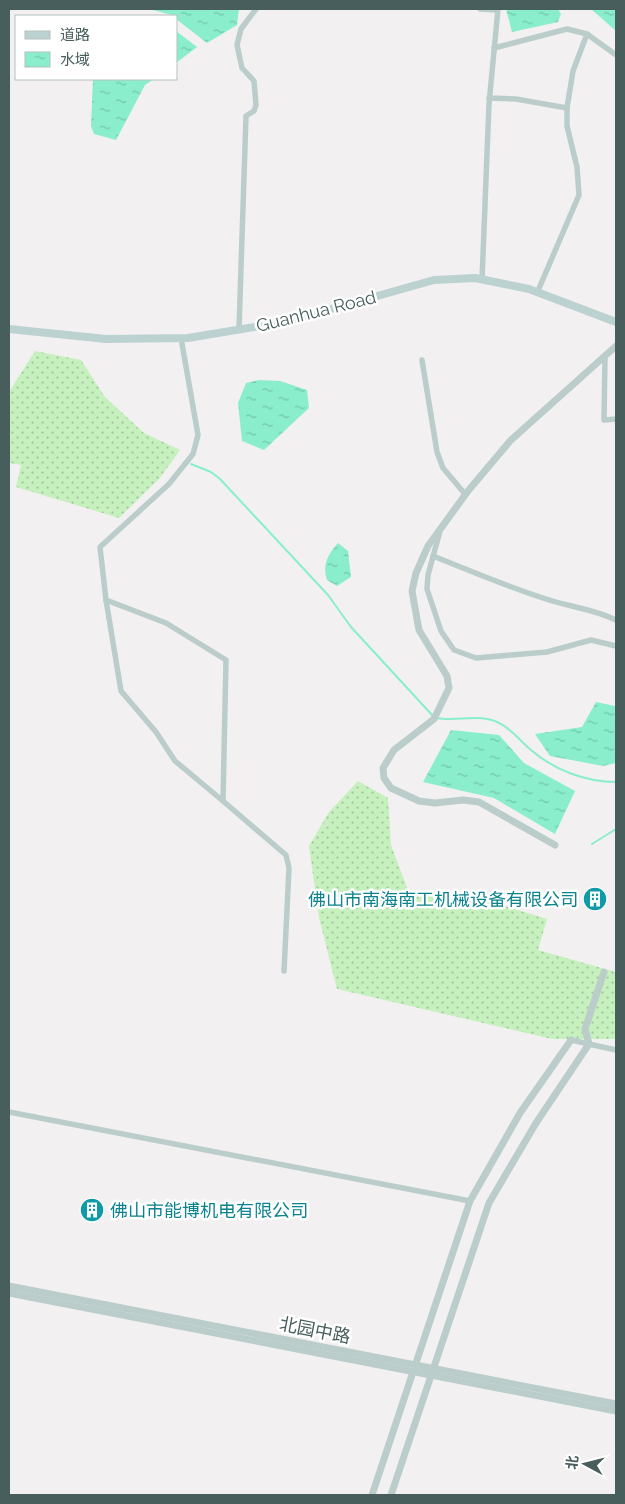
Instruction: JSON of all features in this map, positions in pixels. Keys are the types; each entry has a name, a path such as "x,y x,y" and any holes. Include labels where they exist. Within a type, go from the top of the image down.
{"main road":[{"name":"Guanhua Road","path":"9,329 106,339 181,338 285,322 434,280 482,280 537,293 616,322"}],"street":[{"path":"239,330 246,116 254,110 256,105 254,80 242,68 238,45 241,29 256,9"},
{"path":"480,9 497,9 489,98 482,280"},
{"path":"494,48 567,29 587,34 616,55"},
{"path":"537,293 578,195 577,167 567,126 567,108 573,71 587,34"},
{"path":"489,98 516,99 567,108"},
{"path":"181,338 198,435 193,454 169,484 100,547 106,600 121,691 156,732 175,761 286,855 288,868 284,971"},
{"path":"555,845 479,802 463,800 434,803 419,801 391,788 384,778 383,768 394,750 435,717 450,688 447,676 419,630 412,591 416,573 428,546 465,494 510,440 616,346"},
{"path":"605,356 604,420 616,419"},
{"path":"422,360 437,452 443,468 465,494"},
{"path":"442,527 433,556 427,589 441,631 454,650 476,658 547,652 591,640 616,646"},
{"path":"433,556 517,590 551,601 600,612 616,620"},
{"path":"106,600 166,623 226,660 223,802"},
{"path":"391,1495 489,1203 536,1123 589,1044 585,1029 604,972"},
{"path":"372,1495 470,1201 520,1113 571,1040 616,1050"},
{"path":"9,1112 470,1201"},
{"name":"北园中路","path":"9,1286 414,1368"},
{"name":"北园中路","path":"9,1293 616,1404"},
{"name":"北园中路","path":"432,1371 616,1411"}],"shaded area":[{"path":"35,351 81,360 105,397 144,433 180,450 159,479 119,518 16,487 21,465 9,463 9,392"},
{"path":"358,781 388,798 391,845 409,893 469,895 547,919 538,950 616,972 616,1039 552,1039 337,989 319,918 309,846 329,812"}],"water":[{"path":"149,9 239,9 237,25 207,43 178,21 178,15"},
{"path":"506,9 558,9 561,14 558,22 512,32"},
{"path":"591,9 616,9 616,31"},
{"path":"178,33 197,47 178,61"},
{"path":"93,80 152,80 145,85 116,140 94,134 91,126"},
{"path":"259,380 280,381 307,390 309,408 264,450 242,441 238,403 246,383"},
{"path":"338,543 348,551 351,577 337,586 327,580 325,569 331,551"},
{"path":"596,702 615,706 616,763 603,766 550,756 535,734 582,727"},
{"path":"451,730 499,735 524,763 575,791 555,834 494,798 423,782"}],"waterway":[{"path":"191,464 211,472 220,479 328,595 351,627 433,716"},
{"path":"437,718 492,720 508,728 527,747 560,769 593,780 616,782"},
{"path":"592,844 616,829"}],"place":[{"name":"佛山市南海南工机械设备有限公司","path":"595,899"},
{"name":"佛山市能博机电有限公司","path":"92,1210"}]}
